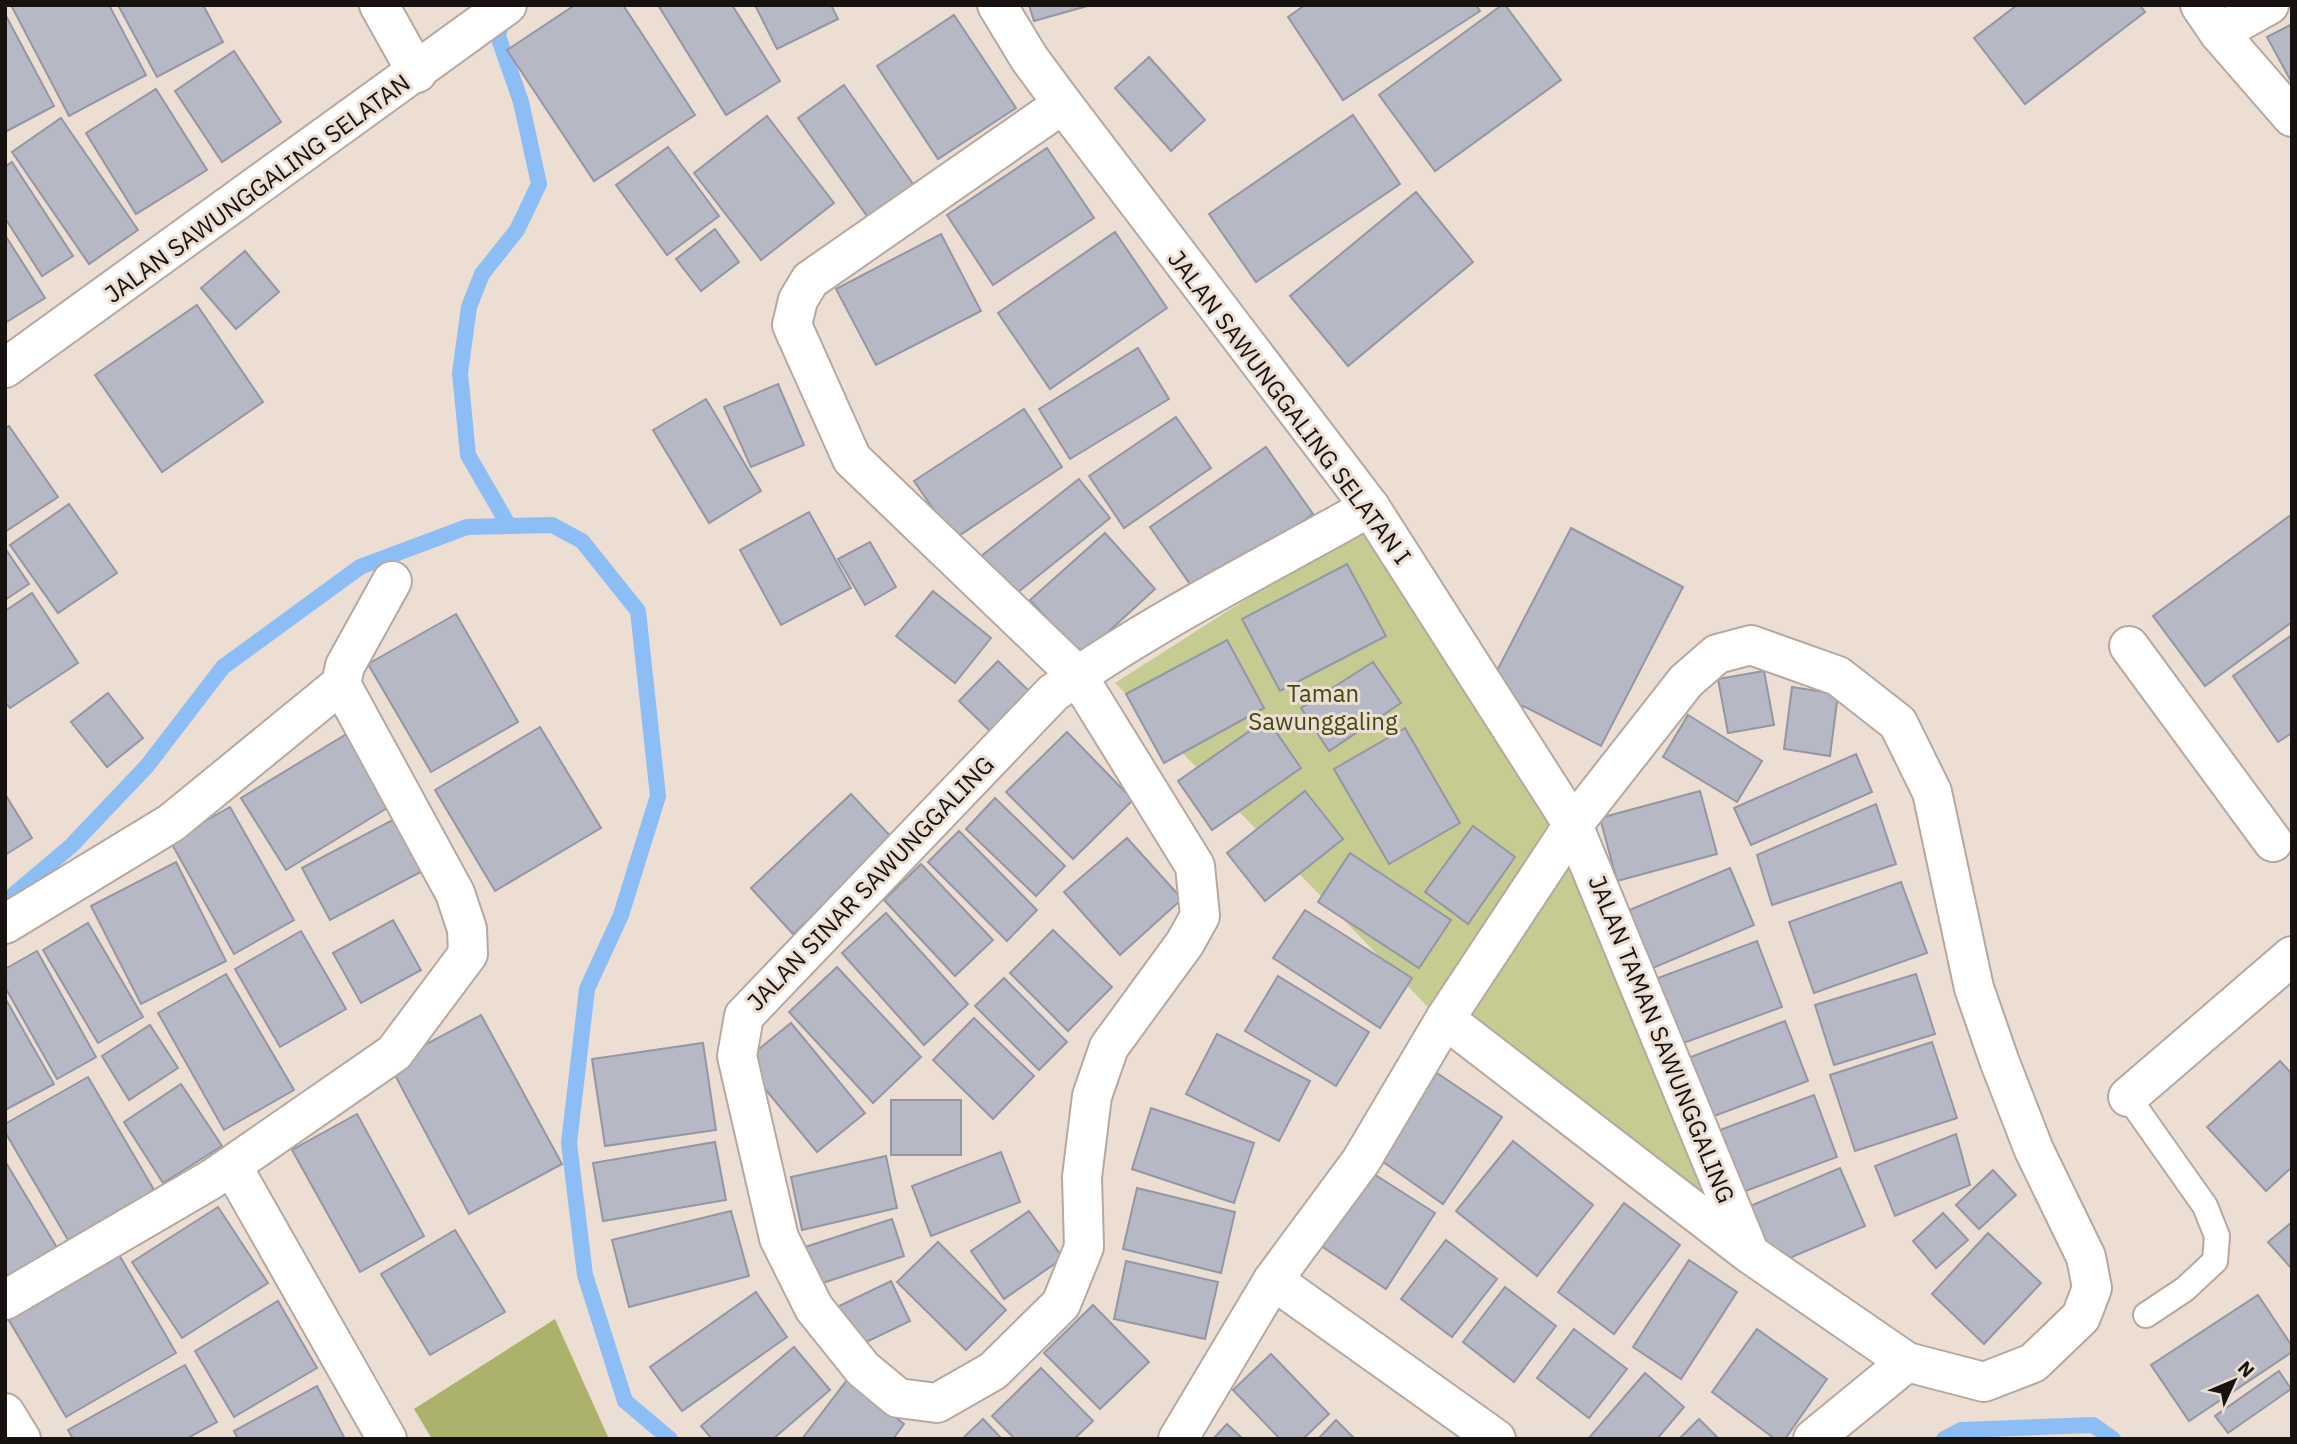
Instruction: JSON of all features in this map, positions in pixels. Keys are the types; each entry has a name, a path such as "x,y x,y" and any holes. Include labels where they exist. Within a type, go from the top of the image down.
{"street":[{"path":"379,5 417,73"},
{"name":"JALAN SAWUNGGALING SELATAN I","path":"997,5 1029,58 1063,104 1370,507 1573,825"},
{"path":"2269,5 2210,19 2292,117"},
{"name":"JALAN SAWUNGGALING SELATAN","path":"5,368 417,73 503,8"},
{"path":"1063,104 810,280 798,300 792,325 852,459 1077,675"},
{"name":"JALAN SINAR SAWUNGGALING","path":"1077,675 1195,866 1200,916 1185,943 1109,1047 1090,1110 1082,1177 1084,1247 1061,1304 993,1371 937,1403 898,1398 863,1369 814,1308 779,1238 737,1056 744,1016 1053,692 1077,675 1370,507"},
{"path":"5,924 171,823 341,684 345,666 392,580"},
{"name":"JALAN TAMAN SAWUNGGALING","path":"1178,1439 1273,1280 1361,1161 1445,1019 1573,825 1686,681 1717,654 1751,645 1838,677 1898,723 1932,792 1974,988 2034,1150 2086,1257 2092,1288 2081,1317 2033,1363 1984,1381 1907,1362 1750,1254 1445,1019"},
{"path":"2129,646 2285,843"},
{"path":"5,1300 232,1166 394,1053 468,954 467,929 455,892 341,684"},
{"name":"JALAN TAMAN SAWUNGGALING","path":"1573,825 1750,1254"},
{"path":"2128,1097 2292,956"},
{"path":"232,1166 387,1439"},
{"path":"1273,1280 1496,1439"},
{"path":"1813,1439 1907,1362"}],"lane":[{"path":"2128,1097 2205,1206 2217,1236 2215,1261 2185,1289 2146,1315"}],"green space":[{"name":"Taman Sawunggaling","path":"1364,524 1569,849 1728,1220 1427,1006 1115,683"},
{"path":"555,1319 609,1439 432,1439 414,1409"}],"building":[{"path":"11,5 109,5 146,75 69,116"},
{"path":"118,5 203,5 223,42 157,77"},
{"path":"575,5 623,5 695,115 594,181 507,50"},
{"path":"658,5 732,5 780,81 726,115"},
{"path":"755,5 831,5 838,19 777,49"},
{"path":"1029,5 1091,5 1034,21"},
{"path":"1305,5 1476,5 1480,11 1343,100 1288,17"},
{"path":"1505,5 1561,80 1435,171 1379,95"},
{"path":"2017,5 2140,5 2145,12 2025,104 1974,38"},
{"path":"5,14 54,106 5,132"},
{"path":"954,15 1016,108 938,159 877,66"},
{"path":"2292,24 2292,83 2267,37"},
{"path":"234,51 281,122 222,162 175,91"},
{"path":"1149,57 1205,120 1171,151 1115,88"},
{"path":"844,85 920,194 874,226 798,118"},
{"path":"156,89 207,170 136,214 86,133"},
{"path":"1353,115 1400,184 1256,282 1209,214"},
{"path":"767,116 834,203 761,260 694,173"},
{"path":"61,118 138,230 89,264 12,152"},
{"path":"668,147 719,216 667,255 616,185"},
{"path":"1047,148 1094,218 993,285 947,215"},
{"path":"12,162 73,256 42,276 5,218 5,167"},
{"path":"1416,192 1473,262 1348,366 1290,296"},
{"path":"715,229 739,262 701,291 676,259"},
{"path":"1115,232 1167,308 1050,389 998,313"},
{"path":"941,234 981,311 876,365 836,289"},
{"path":"5,235 45,298 5,323"},
{"path":"245,251 279,292 236,329 201,288"},
{"path":"197,305 263,402 162,472 95,375"},
{"path":"1138,348 1169,399 1070,459 1039,409"},
{"path":"778,384 804,445 751,467 724,407"},
{"path":"706,399 761,491 709,523 653,430"},
{"path":"1024,409 1062,467 954,539 914,481"},
{"path":"1176,417 1211,468 1124,528 1089,476"},
{"path":"9,426 58,497 5,532 5,428"},
{"path":"1266,447 1313,514 1197,594 1150,527"},
{"path":"1079,479 1110,518 1012,597 980,557"},
{"path":"69,504 117,573 58,613 10,545"},
{"path":"809,512 851,588 781,625 740,550"},
{"path":"2292,514 2292,622 2205,686 2153,616"},
{"path":"1571,528 1683,587 1601,746 1488,688"},
{"path":"1105,533 1155,589 1082,656 1030,600"},
{"path":"870,542 896,587 865,605 838,559"},
{"path":"5,548 29,584 5,600"},
{"path":"1347,564 1386,636 1280,691 1242,619"},
{"path":"933,591 991,638 955,683 896,636"},
{"path":"32,593 78,663 10,708 5,702 5,611"},
{"path":"456,614 518,722 431,772 368,664"},
{"path":"2292,635 2292,733 2278,742 2233,676"},
{"path":"1227,640 1264,708 1164,763 1126,694"},
{"path":"998,661 1030,692 990,731 959,701"},
{"path":"1373,662 1401,703 1329,751 1301,708"},
{"path":"1764,671 1774,725 1728,733 1718,679"},
{"path":"1792,687 1838,694 1830,756 1784,749"},
{"path":"108,693 143,738 107,767 71,722"},
{"path":"1688,715 1762,761 1737,802 1663,757"},
{"path":"1267,719 1301,768 1212,830 1178,781"},
{"path":"540,727 601,828 495,891 435,790"},
{"path":"1405,728 1460,823 1389,864 1334,769"},
{"path":"353,730 397,802 286,870 241,798"},
{"path":"1067,732 1133,800 1073,859 1006,792"},
{"path":"1856,754 1872,792 1751,845 1734,808"},
{"path":"1305,791 1343,839 1265,901 1227,853"},
{"path":"1700,791 1717,854 1617,881 1600,818"},
{"path":"5,794 32,838 5,855"},
{"path":"851,794 894,840 793,934 751,888"},
{"path":"995,798 1065,866 1036,896 966,829"},
{"path":"1876,804 1896,864 1772,905 1757,855"},
{"path":"230,807 294,920 234,954 170,841"},
{"path":"402,815 430,867 330,920 302,868"},
{"path":"1473,826 1515,857 1468,924 1425,892"},
{"path":"959,831 1037,910 1007,941 928,862"},
{"path":"1127,838 1182,899 1120,955 1064,892"},
{"path":"1350,853 1451,920 1419,968 1318,902"},
{"path":"176,862 226,961 141,1004 91,906"},
{"path":"921,864 993,940 955,976 884,900"},
{"path":"1730,868 1754,925 1639,974 1615,916"},
{"path":"1901,882 1927,953 1814,993 1789,922"},
{"path":"1305,910 1412,978 1380,1028 1273,958"},
{"path":"886,913 968,1004 924,1045 842,953"},
{"path":"393,920 421,970 361,1003 333,953"},
{"path":"88,923 143,1017 98,1043 43,950"},
{"path":"1053,930 1112,987 1068,1031 1010,973"},
{"path":"301,931 346,1009 280,1047 235,969"},
{"path":"1757,941 1782,1007 1667,1049 1642,984"},
{"path":"37,951 96,1057 57,1079 5,987 5,969"},
{"path":"837,967 921,1057 873,1103 789,1012"},
{"path":"226,974 294,1090 224,1130 158,1013"},
{"path":"1916,974 1935,1034 1834,1065 1815,1005"},
{"path":"1278,976 1369,1032 1336,1086 1245,1031"},
{"path":"1004,978 1067,1042 1039,1070 975,1006"},
{"path":"5,998 54,1084 5,1110"},
{"path":"481,1015 562,1164 469,1214 389,1064"},
{"path":"974,1018 1034,1076 993,1119 933,1060"},
{"path":"1785,1021 1808,1081 1698,1122 1675,1063"},
{"path":"791,1023 865,1113 817,1152 743,1062"},
{"path":"150,1025 178,1068 129,1100 102,1056"},
{"path":"1217,1034 1310,1081 1279,1141 1186,1094"},
{"path":"1932,1042 1957,1118 1855,1151 1830,1075"},
{"path":"703,1043 716,1130 605,1146 592,1059"},
{"path":"2280,1061 2292,1074 2292,1167 2266,1191 2207,1127"},
{"path":"1437,1073 1502,1117 1443,1204 1379,1159"},
{"path":"88,1077 154,1190 68,1240 5,1132 5,1124"},
{"path":"181,1084 222,1146 163,1183 124,1122"},
{"path":"1814,1095 1837,1157 1732,1196 1709,1134"},
{"path":"891,1100 961,1100 961,1155 891,1155"},
{"path":"1151,1108 1254,1143 1234,1203 1132,1169"},
{"path":"357,1114 424,1236 360,1272 292,1150"},
{"path":"1956,1134 1970,1185 1895,1216 1875,1166"},
{"path":"1513,1141 1593,1205 1537,1276 1456,1211"},
{"path":"715,1142 726,1200 603,1221 593,1163"},
{"path":"1001,1152 1020,1202 931,1236 912,1186"},
{"path":"886,1156 897,1208 802,1230 791,1177"},
{"path":"5,1161 59,1251 5,1283"},
{"path":"1840,1168 1865,1226 1773,1265 1748,1207"},
{"path":"1366,1169 1435,1213 1386,1289 1318,1244"},
{"path":"1993,1170 2016,1195 1979,1229 1956,1205"},
{"path":"1137,1188 1235,1212 1221,1273 1123,1249"},
{"path":"1624,1203 1680,1245 1614,1334 1558,1292"},
{"path":"218,1207 268,1283 182,1338 132,1262"},
{"path":"731,1211 749,1276 629,1307 612,1240"},
{"path":"1029,1211 1063,1258 1004,1299 971,1251"},
{"path":"1943,1213 1968,1240 1936,1268 1913,1241"},
{"path":"892,1219 904,1256 817,1285 805,1247"},
{"path":"2292,1222 2292,1269 2268,1242"},
{"path":"455,1230 505,1312 430,1355 381,1274"},
{"path":"1988,1233 2041,1283 1984,1344 1932,1294"},
{"path":"1446,1240 1497,1279 1452,1337 1401,1299"},
{"path":"938,1242 1006,1310 966,1350 897,1282"},
{"path":"118,1253 176,1353 66,1417 7,1317"},
{"path":"1689,1260 1737,1292 1681,1379 1633,1347"},
{"path":"1126,1261 1218,1282 1205,1339 1114,1319"},
{"path":"891,1281 910,1321 854,1348 835,1308"},
{"path":"1505,1287 1556,1326 1514,1382 1463,1342"},
{"path":"756,1292 787,1337 682,1411 650,1367"},
{"path":"2258,1295 2292,1346 2292,1352 2189,1421 2151,1365"},
{"path":"278,1301 317,1368 234,1417 195,1351"},
{"path":"1093,1305 1149,1362 1100,1409 1044,1353"},
{"path":"1574,1329 1627,1369 1589,1418 1537,1378"},
{"path":"1757,1329 1827,1379 1785,1439 1775,1439 1712,1392"},
{"path":"794,1347 830,1390 773,1439 712,1439 701,1426"},
{"path":"1271,1354 1329,1414 1303,1439 1280,1439 1233,1390"},
{"path":"185,1365 217,1422 186,1439 73,1439 68,1430"},
{"path":"1041,1368 1093,1421 1074,1439 1015,1439 992,1416"},
{"path":"2279,1371 2291,1389 2228,1433 2215,1416"},
{"path":"1645,1373 1684,1407 1657,1439 1588,1439"},
{"path":"847,1380 904,1424 893,1439 802,1439"},
{"path":"317,1386 345,1439 238,1439 234,1431"},
{"path":"983,1419 1002,1439 962,1439"},
{"path":"1699,1419 1719,1439 1679,1439"},
{"path":"1336,1420 1355,1439 1318,1439"},
{"path":"1227,1424 1243,1439 1213,1439"}],"waterway":[{"path":"503,14 498,36 521,102 539,184 517,230 482,274 469,307 460,373 468,455 509,526"},
{"path":"5,902 71,846 147,766 223,667 360,567 467,527 552,525 582,541 638,611 658,796 621,915 587,989 569,1143 585,1275 625,1401 670,1439"},
{"path":"1944,1439 1961,1430 2093,1425 2113,1439"}]}
